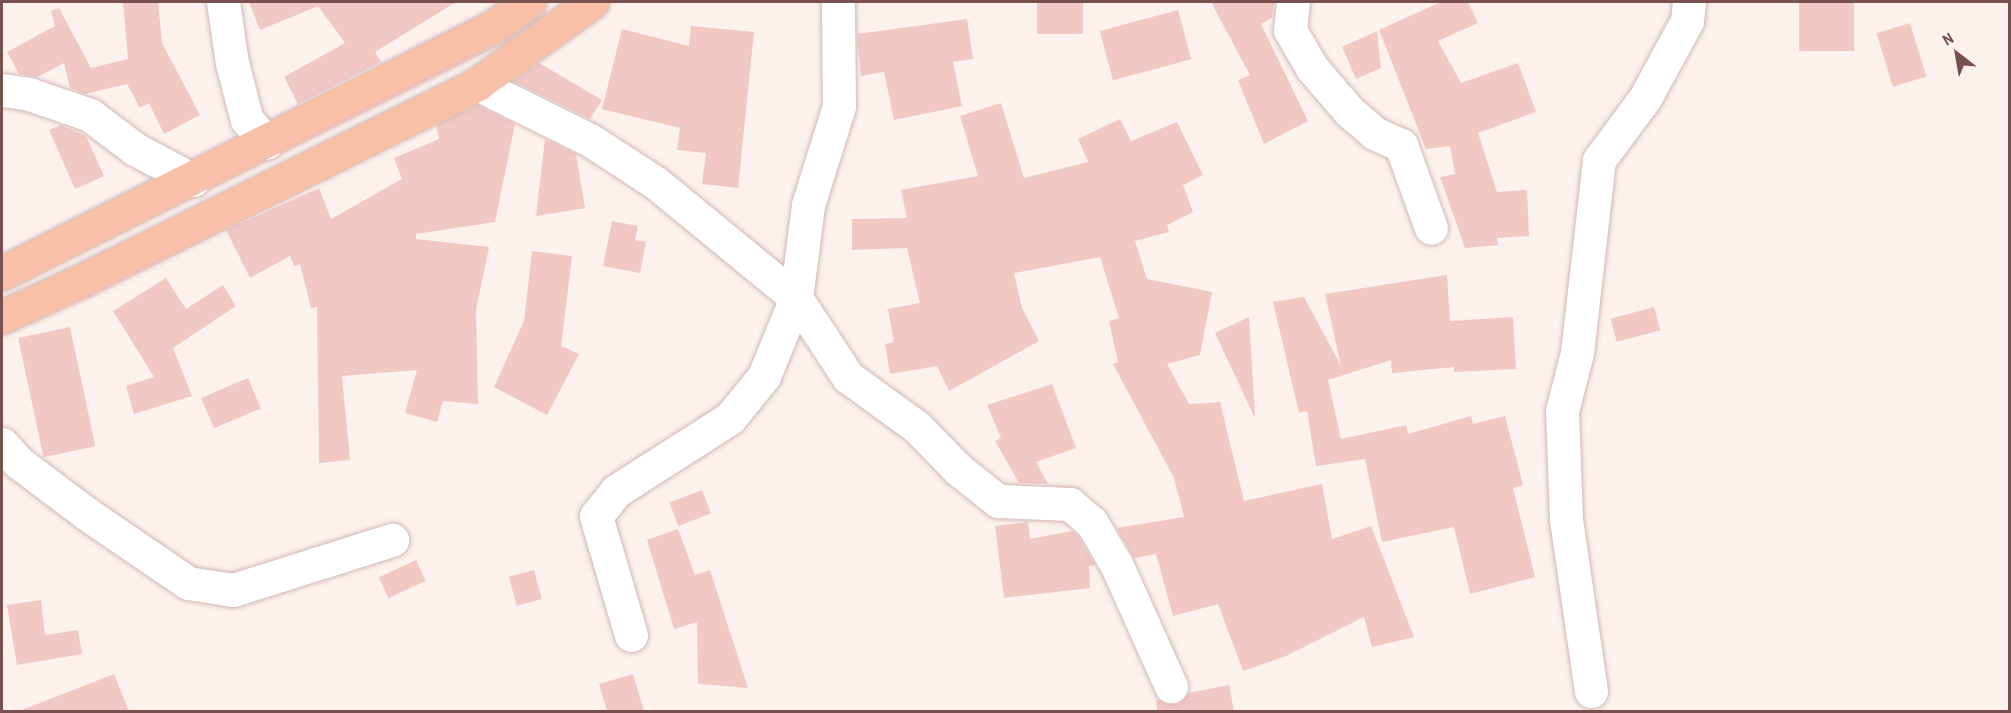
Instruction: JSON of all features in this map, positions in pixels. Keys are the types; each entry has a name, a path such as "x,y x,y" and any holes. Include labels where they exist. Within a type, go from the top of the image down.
{"main road":[{"path":"2,273 193,180 493,27 529,2"},
{"path":"2,317 85,279 477,84 592,2"}],"street":[{"path":"223,2 232,63 247,120 267,142"},
{"path":"631,635 596,516 616,491 730,418 765,376 796,298 807,205 839,106 838,2"},
{"path":"1293,2 1290,30 1312,68 1349,111 1374,133 1401,145 1431,228"},
{"path":"1591,691 1566,519 1562,411 1577,353 1599,159 1645,98 1687,21 1689,2"},
{"path":"477,84 590,140 656,183 796,298 848,377 916,427 959,470 998,501 1071,504 1092,523 1117,566 1171,686"},
{"path":"2,90 29,94 90,115 135,149 193,180"},
{"path":"2,444 18,462 87,514 188,583 233,590 392,540"}],"building":[{"path":"123,2 158,2 162,43 200,115 164,134 149,103 140,108 127,84 85,94 70,88 64,63 37,77 19,74 7,52 55,26 51,11 59,8 91,68 128,59"},
{"path":"249,2 456,2 375,52 381,62 298,104 284,77 345,43 318,6 260,30"},
{"path":"1037,2 1083,2 1083,34 1037,34"},
{"path":"1211,2 1274,2 1272,18 1261,24 1308,121 1264,144 1238,80 1250,75"},
{"path":"1441,2 1468,2 1478,23 1438,41 1461,83 1518,63 1536,112 1478,133 1497,192 1527,190 1529,236 1497,238 1498,245 1465,248 1440,177 1455,174 1450,146 1426,149 1379,30"},
{"path":"1799,2 1854,2 1854,51 1799,51"},
{"path":"1178,10 1191,59 1113,80 1100,31"},
{"path":"967,19 973,59 953,62 962,106 894,120 884,72 861,76 857,34"},
{"path":"1910,23 1926,77 1893,87 1877,33"},
{"path":"691,26 754,32 738,188 702,184 706,153 677,150 680,128 602,109 622,29 689,46"},
{"path":"1377,31 1381,68 1356,79 1342,47"},
{"path":"539,63 602,100 590,119 513,81"},
{"path":"1001,103 1024,178 1088,162 1078,139 1120,119 1131,141 1177,122 1203,175 1183,185 1193,212 1167,225 1169,232 1135,241 1147,279 1212,292 1200,355 1167,364 1189,404 1220,402 1244,501 1322,484 1332,539 1371,526 1414,637 1372,647 1364,617 1286,656 1243,671 1218,604 1173,616 1156,554 1134,558 1117,528 1184,517 1174,478 1113,364 1118,362 1109,321 1119,318 1100,257 1014,273 1022,308 1039,341 949,391 937,366 890,374 885,344 894,342 888,309 920,303 907,248 852,250 852,219 907,218 901,190 978,176 960,116"},
{"path":"477,105 515,124 495,222 416,234 416,239 489,247 476,310 478,404 443,401 437,422 405,413 417,370 342,376 350,460 319,463 317,307 311,308 300,264 294,266 290,256 250,278 226,230 319,188 331,219 402,179 394,158 439,139 436,125"},
{"path":"61,125 86,136 104,176 75,189 49,130"},
{"path":"545,139 576,154 585,208 536,216"},
{"path":"612,221 638,226 635,240 646,242 640,273 603,266"},
{"path":"532,251 572,256 561,346 579,354 547,415 494,387 524,321"},
{"path":"1447,275 1450,321 1513,317 1516,369 1454,372 1454,367 1392,373 1391,360 1328,380 1341,439 1406,425 1408,434 1471,416 1473,424 1505,416 1523,485 1513,488 1535,577 1470,594 1454,527 1382,542 1365,459 1316,466 1307,411 1299,413 1273,302 1304,297 1341,366 1325,294"},
{"path":"166,278 186,309 223,285 236,306 173,348 192,396 134,414 126,386 154,377 113,311"},
{"path":"1654,307 1660,330 1617,342 1611,319"},
{"path":"1249,317 1255,415 1254,416 1215,333"},
{"path":"70,327 95,446 44,457 18,338"},
{"path":"248,378 261,408 214,428 201,398"},
{"path":"1052,384 1076,448 1036,462 1048,484 1019,483 995,441 1001,438 987,405"},
{"path":"702,490 711,513 678,526 669,503"},
{"path":"1028,522 1030,539 1072,531 1077,535 1095,565 1089,566 1090,588 1004,598 995,526"},
{"path":"678,529 695,575 710,570 748,688 698,684 697,622 674,629 647,540"},
{"path":"416,560 426,581 389,598 379,577"},
{"path":"534,570 542,599 517,606 509,577"},
{"path":"41,600 45,635 78,630 82,654 17,665 7,605"},
{"path":"114,674 129,711 22,711 22,710"},
{"path":"633,674 644,711 607,711 599,684"},
{"path":"1229,685 1234,711 1157,711 1156,700 1178,703 1188,693"}]}
